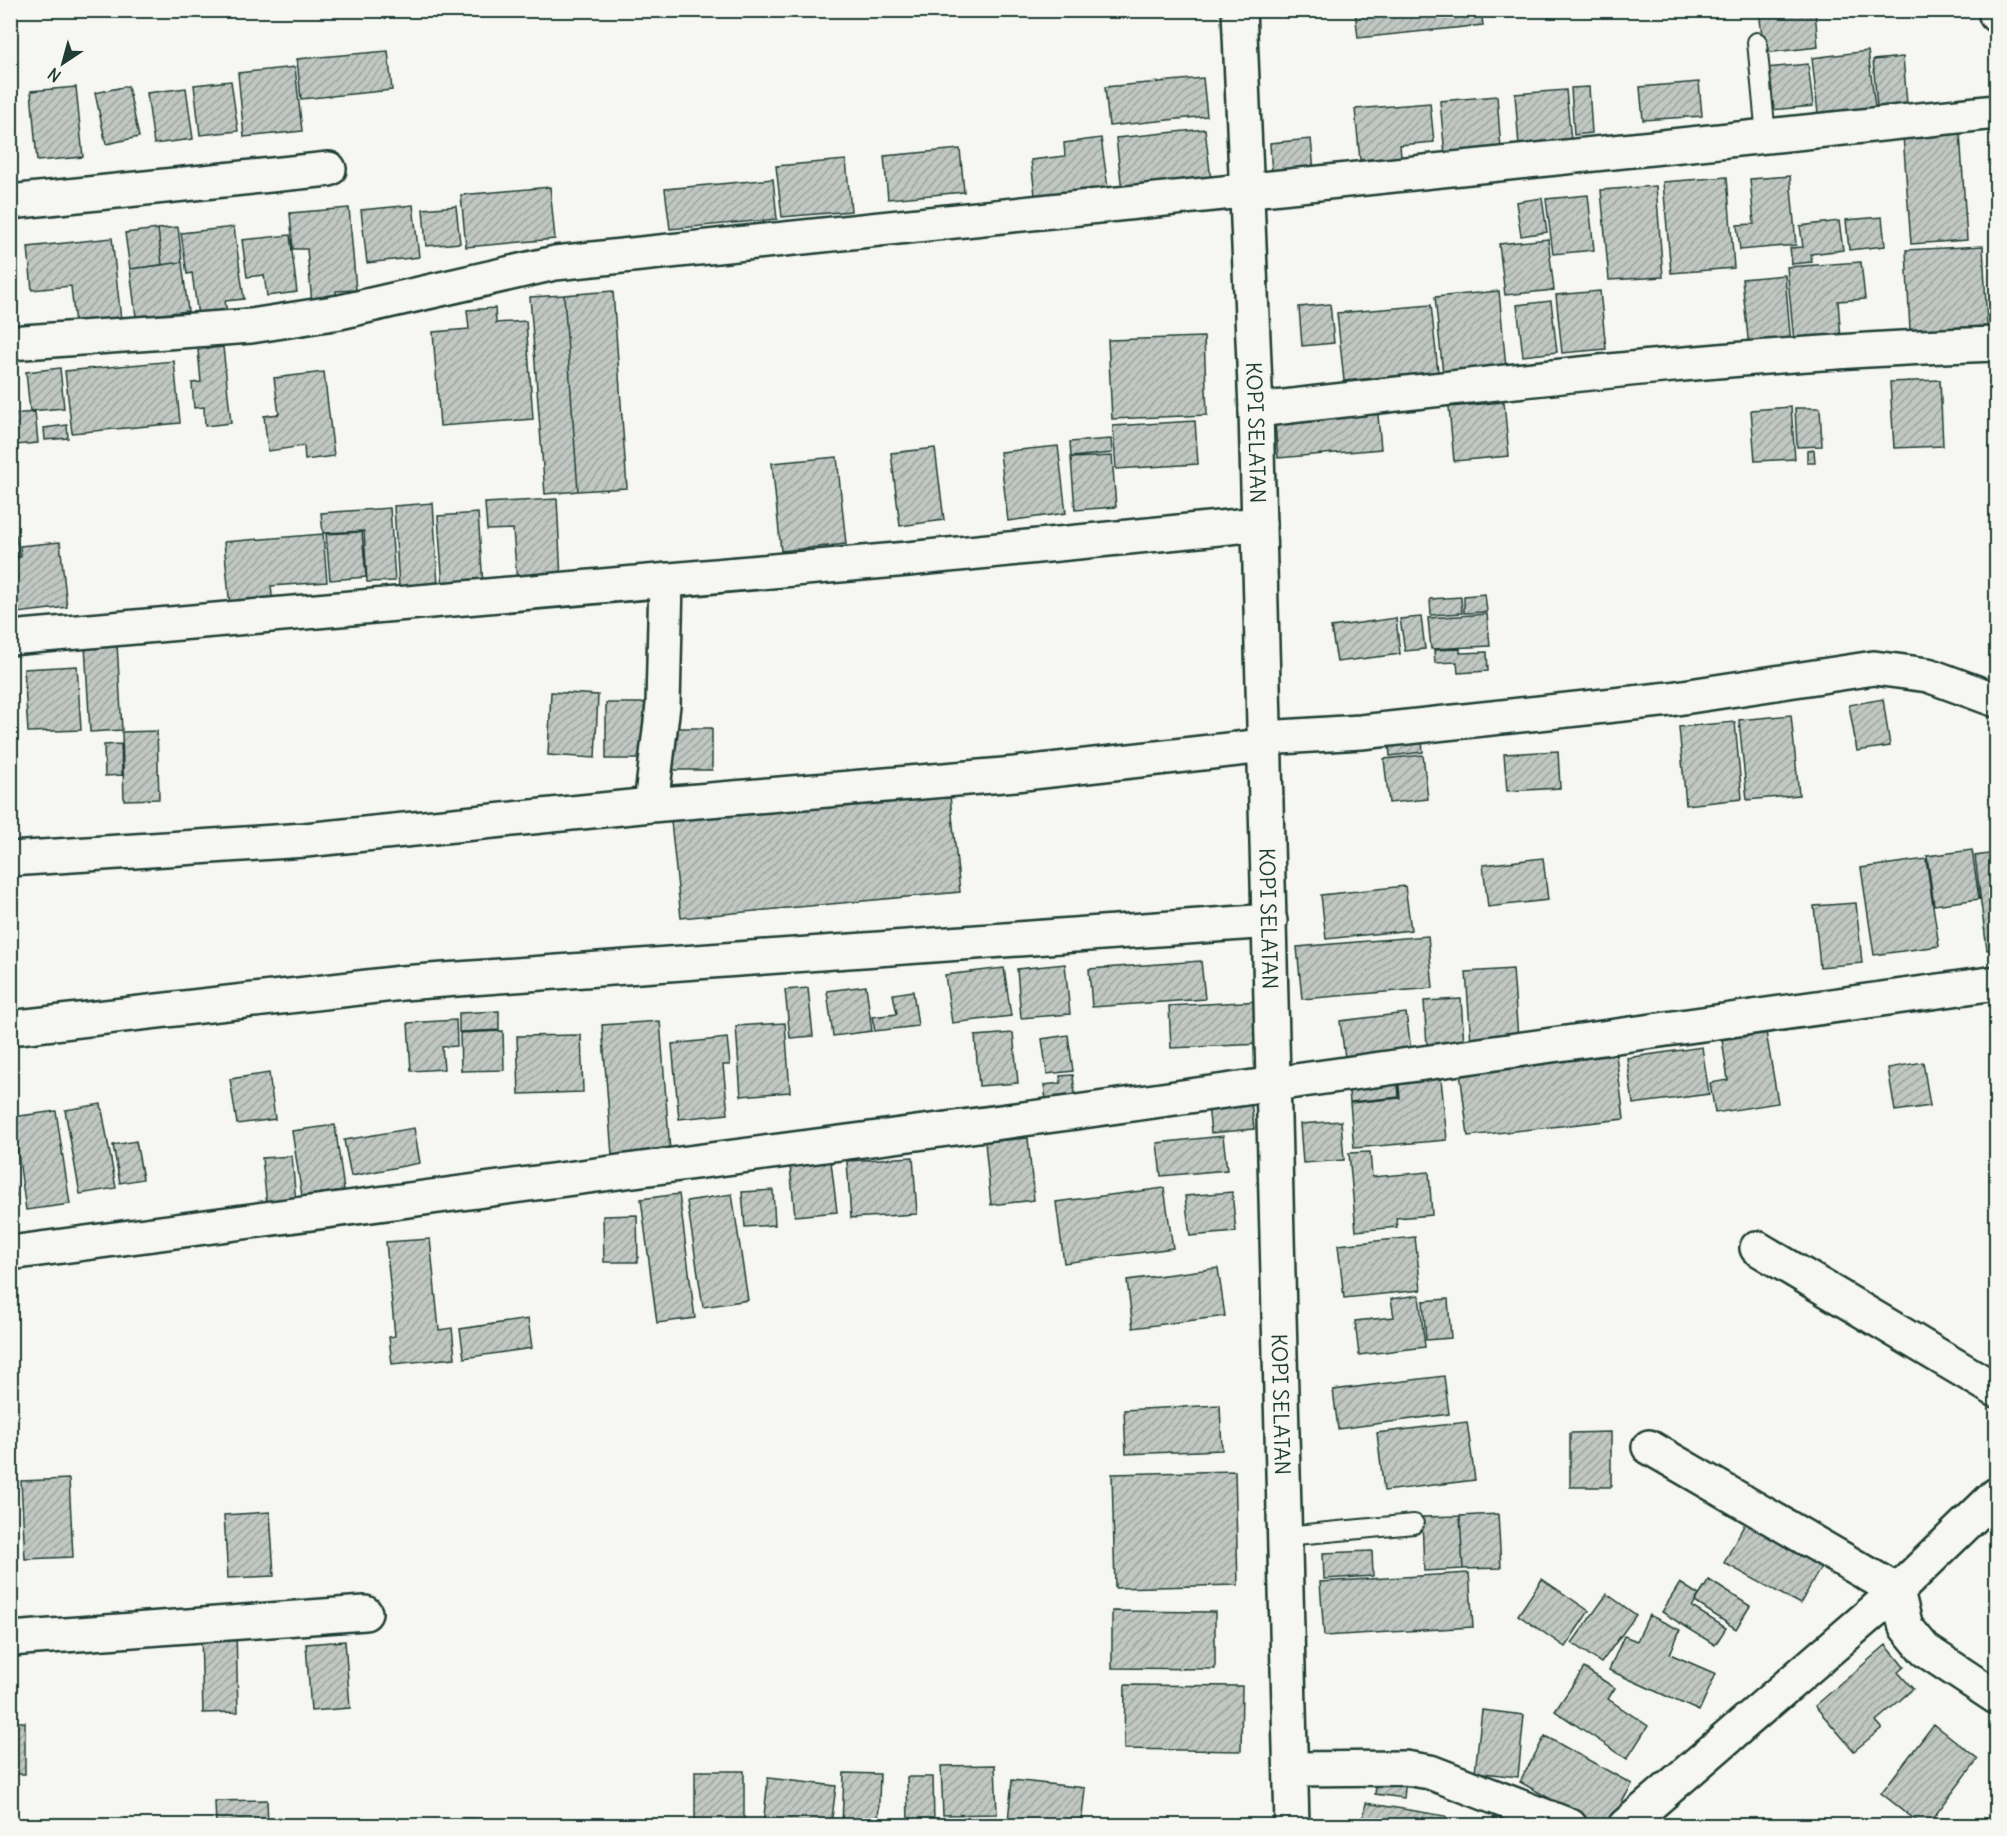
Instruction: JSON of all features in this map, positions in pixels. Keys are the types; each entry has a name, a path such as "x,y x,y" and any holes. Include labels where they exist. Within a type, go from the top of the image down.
{"street":[{"name":"KOPI SELATAN","path":"1239,10 1256,410 1292,1826"},
{"path":"1996,10 1996,15"},
{"path":"10,343 252,326 340,312 555,263 1996,112"},
{"path":"10,202 329,169"},
{"path":"1256,410 1620,369 1932,346 1996,344"},
{"path":"10,638 666,580 1259,524"},
{"path":"651,805 663,705 666,580"},
{"path":"10,858 305,840 651,805 1015,774 1264,742 1670,699 1874,668 1928,675 1996,700"},
{"path":"10,1028 402,983 1269,921"},
{"path":"10,1253 274,1216 873,1140 1274,1086 1785,1011 1996,983"},
{"path":"1757,1248 1996,1390"},
{"path":"1649,1447 1897,1591 1906,1627 1925,1650 1996,1697"},
{"path":"1625,1826 1897,1591 1996,1495"},
{"path":"10,1639 365,1612"},
{"path":"1291,1769 1405,1768 1430,1772 1570,1826"}],"lane":[{"path":"1757,42 1766,136"},
{"path":"1285,1536 1414,1524"}],"building":[{"path":"1355,10 1481,10 1483,25 1358,38"},
{"path":"1547,10 1597,10 1548,17"},
{"path":"1759,10 1815,10 1818,47 1764,53"},
{"path":"1965,10 1988,10 1989,13 1966,17"},
{"path":"388,51 392,90 301,99 297,59"},
{"path":"1868,51 1875,107 1818,114 1812,58"},
{"path":"1903,57 1907,104 1877,107 1873,60"},
{"path":"1808,64 1813,106 1770,110 1766,68"},
{"path":"295,67 302,131 244,137 238,73"},
{"path":"1203,78 1207,116 1109,126 1105,87"},
{"path":"231,81 238,131 200,135 194,85"},
{"path":"1699,82 1702,116 1643,120 1640,87"},
{"path":"128,86 139,137 106,144 95,93"},
{"path":"76,87 83,157 37,161 31,91"},
{"path":"1589,87 1592,133 1574,135 1571,88"},
{"path":"186,88 193,139 154,144 147,93"},
{"path":"1566,90 1571,141 1519,146 1515,94"},
{"path":"1497,96 1501,150 1445,155 1440,101"},
{"path":"1430,103 1434,142 1400,145 1401,157 1360,160 1355,109"},
{"path":"1205,129 1211,180 1122,190 1116,138"},
{"path":"1960,132 1967,240 1911,244 1903,135"},
{"path":"1101,138 1109,195 1036,204 1031,160 1065,156 1064,143"},
{"path":"1311,139 1314,171 1272,175 1270,143"},
{"path":"960,149 964,192 888,199 884,156"},
{"path":"846,160 851,211 782,217 776,166"},
{"path":"1790,176 1796,245 1740,250 1737,225 1754,224 1750,179"},
{"path":"1727,177 1734,268 1671,273 1663,182"},
{"path":"773,179 777,219 670,229 665,189"},
{"path":"1656,186 1663,277 1609,280 1601,190"},
{"path":"550,187 555,239 466,247 461,195"},
{"path":"1588,195 1594,250 1553,254 1546,199"},
{"path":"1542,198 1547,232 1521,236 1516,202"},
{"path":"413,205 419,257 367,263 361,210"},
{"path":"456,206 460,243 426,246 423,209"},
{"path":"349,208 356,290 336,291 336,301 312,303 307,249 293,249 290,213"},
{"path":"1882,217 1885,246 1849,250 1846,220"},
{"path":"1839,221 1843,250 1811,254 1812,262 1792,264 1790,248 1803,247 1800,226"},
{"path":"178,227 182,262 162,265 158,229"},
{"path":"234,227 244,299 225,301 227,313 198,316 192,273 187,274 181,233"},
{"path":"158,229 162,265 130,269 125,233"},
{"path":"290,235 297,292 267,296 264,275 247,277 242,240"},
{"path":"112,238 121,320 75,324 71,286 32,290 28,247"},
{"path":"1548,239 1554,290 1505,295 1499,244"},
{"path":"1983,246 1987,326 1910,330 1906,250"},
{"path":"182,262 188,311 136,317 130,269"},
{"path":"1861,262 1865,299 1838,301 1841,339 1794,342 1787,267"},
{"path":"1785,275 1791,345 1749,348 1742,279"},
{"path":"613,291 627,488 578,491 564,295"},
{"path":"1499,291 1506,368 1443,374 1435,297"},
{"path":"1600,291 1606,349 1562,353 1556,295"},
{"path":"564,295 578,491 545,494 530,297"},
{"path":"1551,301 1557,352 1523,356 1517,305"},
{"path":"1330,304 1334,343 1302,346 1299,307"},
{"path":"1431,305 1438,372 1344,381 1337,313"},
{"path":"495,308 496,323 526,321 533,419 440,426 433,332 469,329 467,310"},
{"path":"1204,337 1207,415 1112,419 1108,340"},
{"path":"223,347 231,423 205,426 204,407 194,408 192,383 201,382 198,350"},
{"path":"174,361 180,423 72,433 65,371"},
{"path":"60,368 64,408 30,411 26,372"},
{"path":"324,372 334,456 305,460 304,446 268,451 264,416 279,414 274,378"},
{"path":"1940,380 1943,446 1894,448 1890,382"},
{"path":"1504,402 1509,456 1454,461 1449,407"},
{"path":"1377,404 1381,449 1278,458 1274,412"},
{"path":"1791,407 1795,459 1755,461 1751,410"},
{"path":"1795,408 1820,408 1822,446 1797,447"},
{"path":"35,412 38,443 15,445 12,414"},
{"path":"1195,421 1198,464 1116,469 1113,426"},
{"path":"67,425 68,438 45,440 44,428"},
{"path":"1111,439 1112,453 1071,457 1070,442"},
{"path":"1058,446 1066,513 1008,521 1000,452"},
{"path":"935,448 944,520 900,526 891,453"},
{"path":"1814,450 1815,463 1807,463 1807,451"},
{"path":"1112,456 1116,507 1075,510 1071,458"},
{"path":"837,457 846,544 781,551 772,463"},
{"path":"557,499 561,579 517,582 513,529 487,530 485,503"},
{"path":"433,503 438,586 399,588 394,506"},
{"path":"390,508 395,581 367,582 364,531 323,533 321,513"},
{"path":"478,513 483,585 443,588 438,516"},
{"path":"362,532 366,577 330,580 326,534"},
{"path":"323,534 327,582 271,586 273,604 230,608 224,542"},
{"path":"16,535 19,556 10,557 10,536"},
{"path":"60,542 67,607 17,613 11,559 21,557 20,546"},
{"path":"1485,594 1487,612 1464,613 1464,596"},
{"path":"1461,597 1462,613 1431,615 1430,599"},
{"path":"1487,614 1490,646 1431,649 1428,618"},
{"path":"1421,617 1425,649 1405,651 1400,619"},
{"path":"1396,618 1400,654 1337,662 1331,627"},
{"path":"117,644 122,730 90,732 85,645"},
{"path":"1460,649 1460,653 1487,652 1488,671 1458,673 1457,662 1435,663 1434,650"},
{"path":"77,666 81,730 28,732 24,669"},
{"path":"551,692 598,695 595,758 548,755"},
{"path":"1883,699 1890,746 1857,751 1849,705"},
{"path":"606,703 645,703 645,759 606,759"},
{"path":"1791,715 1799,795 1747,800 1739,720"},
{"path":"1735,722 1742,799 1686,805 1679,727"},
{"path":"670,728 712,728 712,770 670,770"},
{"path":"157,731 159,799 124,800 122,732"},
{"path":"1422,741 1423,752 1390,756 1389,744"},
{"path":"121,744 122,775 105,776 104,745"},
{"path":"1558,751 1560,788 1507,791 1504,754"},
{"path":"1423,755 1428,799 1389,803 1384,759"},
{"path":"950,796 960,892 681,918 671,821"},
{"path":"1972,850 1979,899 1934,905 1927,856"},
{"path":"1996,853 1996,949 1987,950 1975,856"},
{"path":"1543,858 1548,900 1488,907 1483,865"},
{"path":"1926,859 1939,946 1874,955 1861,868"},
{"path":"1405,886 1411,930 1326,939 1321,895"},
{"path":"1856,903 1862,963 1820,967 1814,906"},
{"path":"1428,936 1433,988 1302,999 1297,947"},
{"path":"1201,961 1205,999 1092,1007 1089,969"},
{"path":"1065,964 1070,1014 1021,1018 1017,969"},
{"path":"1004,968 1011,1016 952,1023 945,975"},
{"path":"1513,969 1518,1039 1471,1042 1466,972"},
{"path":"866,986 872,1031 833,1036 827,991"},
{"path":"808,988 813,1036 790,1038 785,990"},
{"path":"913,991 918,1026 875,1031 872,1017 897,1014 893,994"},
{"path":"1461,999 1464,1044 1427,1045 1424,1001"},
{"path":"1261,1001 1263,1044 1171,1048 1169,1006"},
{"path":"499,1011 499,1030 459,1032 459,1013"},
{"path":"1406,1013 1412,1057 1346,1065 1340,1021"},
{"path":"456,1020 457,1046 442,1047 444,1069 411,1071 408,1023"},
{"path":"660,1021 670,1151 612,1155 602,1025"},
{"path":"785,1023 790,1092 741,1096 736,1026"},
{"path":"1765,1026 1778,1103 1715,1113 1710,1083 1728,1080 1721,1033"},
{"path":"503,1031 504,1070 461,1071 460,1033"},
{"path":"1013,1033 1018,1083 979,1086 975,1036"},
{"path":"581,1035 583,1092 519,1094 517,1036"},
{"path":"1068,1035 1073,1071 1047,1074 1042,1039"},
{"path":"727,1038 730,1065 723,1065 728,1114 679,1119 672,1044"},
{"path":"1702,1047 1709,1094 1633,1104 1627,1058"},
{"path":"1616,1055 1624,1119 1468,1136 1460,1072"},
{"path":"1923,1062 1930,1106 1895,1111 1888,1068"},
{"path":"1440,1069 1447,1140 1354,1148 1350,1103 1400,1098 1398,1073"},
{"path":"269,1073 275,1119 237,1124 230,1079"},
{"path":"1073,1075 1075,1096 1046,1100 1044,1085 1061,1083 1060,1076"},
{"path":"1397,1075 1399,1097 1350,1102 1348,1080"},
{"path":"1251,1101 1254,1129 1211,1133 1208,1105"},
{"path":"101,1104 116,1188 80,1194 65,1110"},
{"path":"56,1111 70,1204 26,1210 13,1117"},
{"path":"1341,1121 1344,1160 1303,1163 1300,1124"},
{"path":"335,1125 344,1190 302,1196 292,1131"},
{"path":"414,1128 420,1163 351,1176 344,1140"},
{"path":"1223,1136 1227,1170 1161,1176 1157,1143"},
{"path":"1028,1138 1034,1200 991,1205 985,1142"},
{"path":"136,1141 143,1179 120,1183 113,1145"},
{"path":"1370,1152 1372,1177 1429,1172 1432,1215 1396,1218 1397,1227 1356,1231 1349,1153"},
{"path":"292,1156 296,1203 267,1205 262,1158"},
{"path":"913,1157 917,1214 851,1218 847,1161"},
{"path":"831,1162 837,1212 795,1216 790,1166"},
{"path":"10,1167 16,1196 10,1197"},
{"path":"1164,1188 1173,1248 1064,1263 1056,1202"},
{"path":"773,1190 775,1225 745,1227 742,1192"},
{"path":"1232,1192 1236,1232 1190,1236 1185,1196"},
{"path":"679,1194 695,1318 657,1323 641,1199"},
{"path":"732,1194 748,1300 703,1307 687,1201"},
{"path":"637,1215 638,1262 604,1262 603,1216"},
{"path":"1415,1237 1421,1290 1344,1298 1338,1245"},
{"path":"430,1239 439,1330 452,1328 455,1358 392,1364 389,1337 395,1336 386,1242"},
{"path":"1218,1268 1225,1316 1133,1328 1127,1280"},
{"path":"1419,1295 1425,1347 1359,1355 1355,1321 1394,1317 1391,1299"},
{"path":"1448,1299 1451,1338 1426,1340 1423,1301"},
{"path":"528,1319 532,1348 464,1358 460,1329"},
{"path":"1444,1376 1449,1414 1338,1429 1333,1390"},
{"path":"1220,1405 1222,1450 1126,1454 1124,1410"},
{"path":"1467,1422 1475,1480 1384,1491 1377,1433"},
{"path":"1611,1432 1611,1487 1570,1487 1570,1433"},
{"path":"1235,1471 1238,1585 1115,1588 1112,1474"},
{"path":"69,1479 73,1557 25,1559 21,1481"},
{"path":"270,1512 274,1576 228,1578 224,1515"},
{"path":"1498,1514 1501,1568 1463,1569 1460,1516"},
{"path":"1750,1514 1827,1556 1800,1604 1724,1563"},
{"path":"1460,1516 1463,1569 1424,1571 1422,1517"},
{"path":"1372,1551 1373,1576 1324,1579 1323,1553"},
{"path":"1469,1573 1473,1627 1324,1636 1320,1582"},
{"path":"1542,1579 1589,1611 1565,1647 1518,1615"},
{"path":"1709,1580 1750,1606 1736,1629 1695,1602"},
{"path":"1680,1583 1699,1595 1692,1607 1726,1628 1715,1645 1662,1612"},
{"path":"1607,1594 1636,1615 1601,1663 1572,1643"},
{"path":"1112,1611 1215,1612 1215,1669 1112,1668"},
{"path":"1649,1615 1680,1630 1670,1654 1716,1674 1699,1711 1609,1670 1624,1636 1637,1641"},
{"path":"236,1631 238,1712 203,1713 201,1632"},
{"path":"345,1641 350,1708 311,1711 306,1644"},
{"path":"1886,1645 1904,1667 1898,1672 1913,1689 1876,1721 1882,1728 1854,1751 1815,1706"},
{"path":"10,1661 13,1661 15,1700 10,1700"},
{"path":"1584,1668 1615,1688 1608,1699 1648,1726 1627,1759 1555,1711"},
{"path":"1125,1685 1242,1686 1241,1751 1124,1749"},
{"path":"1482,1710 1524,1715 1518,1777 1475,1772"},
{"path":"10,1722 25,1722 25,1774 10,1774"},
{"path":"1934,1724 1978,1759 1927,1826 1923,1826 1881,1793"},
{"path":"1545,1736 1632,1784 1609,1826 1599,1826 1520,1782"},
{"path":"995,1765 997,1814 943,1815 941,1766"},
{"path":"695,1771 744,1771 744,1826 695,1826"},
{"path":"844,1773 880,1774 878,1826 842,1826"},
{"path":"907,1777 933,1777 934,1823 908,1824"},
{"path":"1377,1777 1406,1780 1404,1798 1375,1794"},
{"path":"768,1778 836,1786 831,1826 763,1826"},
{"path":"1012,1780 1085,1788 1081,1826 1049,1826 1008,1821"},
{"path":"267,1800 268,1826 216,1826 215,1801"},
{"path":"1366,1803 1446,1816 1444,1826 1362,1824"},
{"path":"1496,1812 1553,1826 1493,1826"},
{"path":"463,1818 494,1819 494,1826 464,1826"}]}
